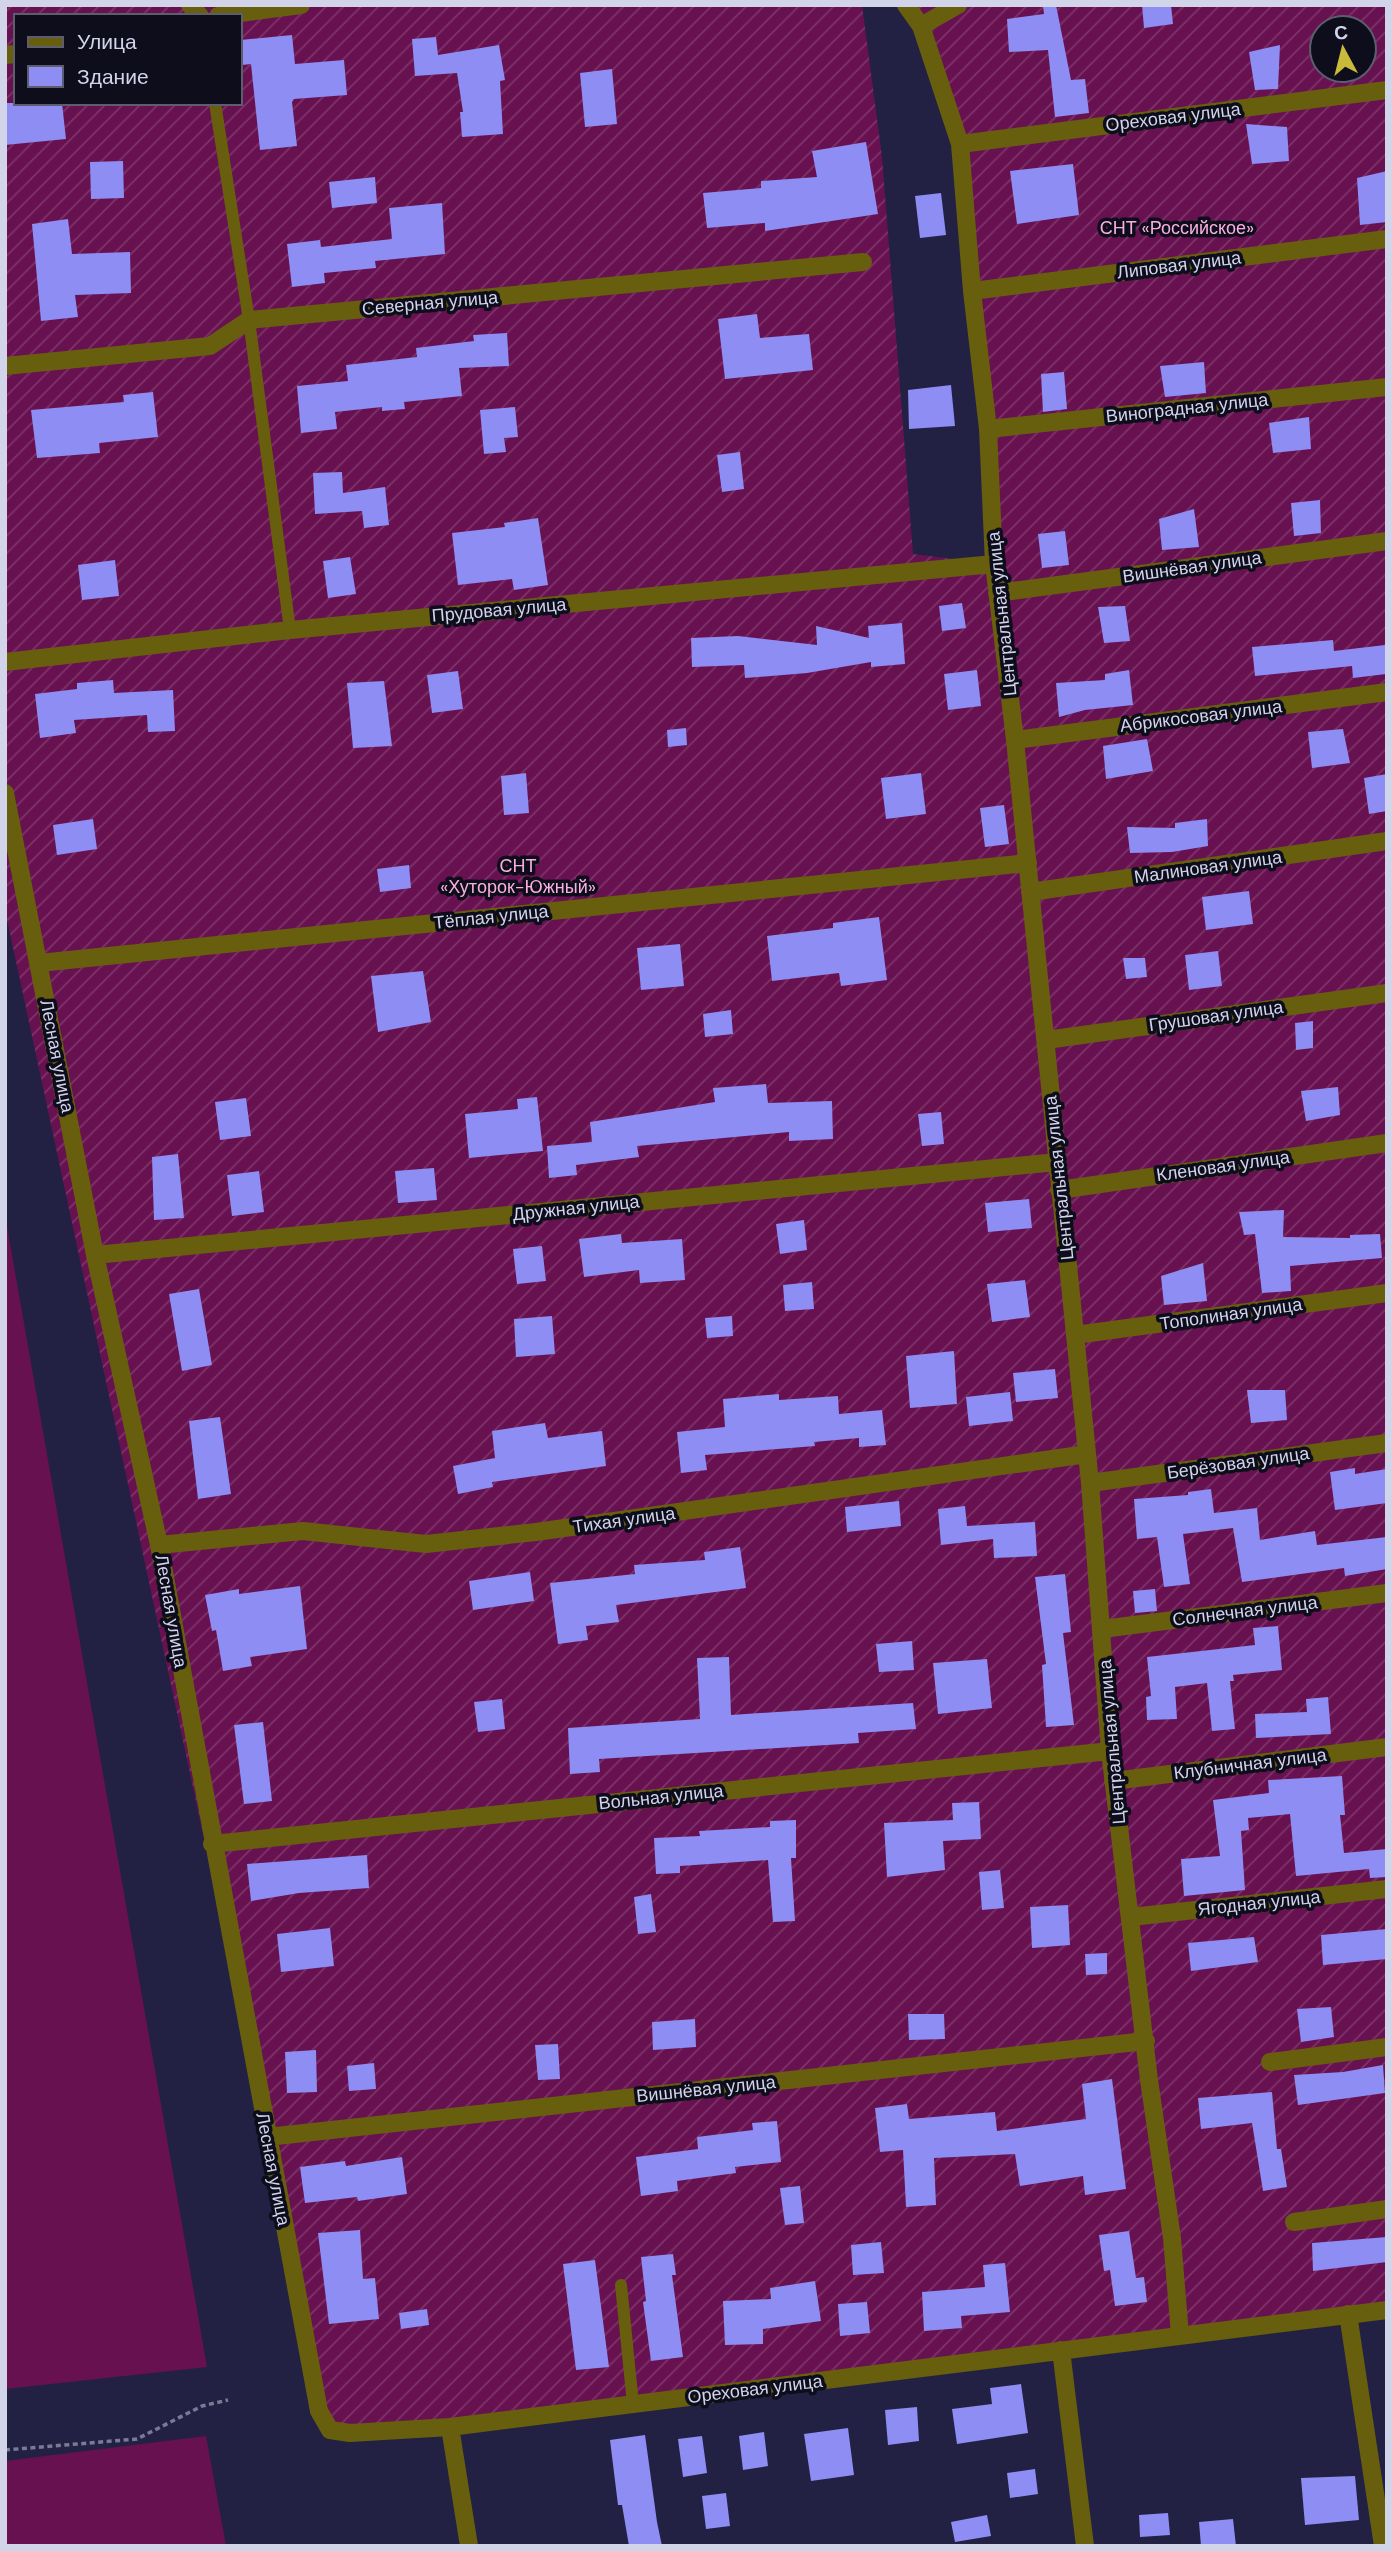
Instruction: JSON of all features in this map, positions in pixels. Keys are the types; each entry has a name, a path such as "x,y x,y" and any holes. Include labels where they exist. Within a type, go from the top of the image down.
{"street":[{"path":"233,14 301,5"},
{"name":"Центральная улица","path":"906,5 921,26 960,144 972,291 988,429 994,564 1028,863 1090,1483 1113,1782 1172,2238 1180,2334"},
{"path":"921,26 958,5"},
{"name":"Ореховая улица","path":"960,144 1387,90"},
{"name":"Липовая улица","path":"972,291 1387,239"},
{"name":"Северная улица","path":"5,366 210,346 249,320 863,262"},
{"name":"Виноградная улица","path":"988,429 1387,387"},
{"name":"Вишнёвая улица","path":"997,593 1387,541"},
{"name":"Прудовая улица","path":"5,663 290,630 994,564"},
{"name":"Абрикосовая улица","path":"1015,740 1387,692"},
{"name":"Лесная улица","path":"5,793 95,1255 159,1545 212,1844 319,2411 330,2430"},
{"name":"Малиновая улица","path":"1030,892 1387,841"},
{"name":"Тёплая улица","path":"39,963 1028,863"},
{"name":"Грушовая улица","path":"1046,1040 1387,993"},
{"name":"Кленовая улица","path":"1059,1190 1387,1143"},
{"name":"Дружная улица","path":"95,1255 1057,1162"},
{"name":"Тополиная улица","path":"1075,1335 1387,1293"},
{"name":"Берёзовая улица","path":"1090,1483 1387,1443"},
{"name":"Тихая улица","path":"159,1545 303,1531 426,1544 536,1532 1087,1454"},
{"name":"Солнечная улица","path":"1102,1629 1387,1593"},
{"name":"Клубничная улица","path":"1113,1782 1387,1747"},
{"name":"Вольная улица","path":"212,1844 1110,1751"},
{"name":"Ягодная улица","path":"1132,1917 1387,1889"},
{"name":"Вишнёвая улица","path":"267,2137 1146,2041"},
{"path":"1270,2063 1387,2047"},
{"path":"1294,2222 1387,2209"},
{"name":"Ореховая улица","path":"330,2430 350,2433 450,2427 1387,2310"},
{"path":"1348,2314 1383,2546"},
{"path":"1061,2350 1085,2546"},
{"path":"450,2427 469,2546"}],"lane":[{"path":"215,105 249,320 290,630"},
{"path":"621,2285 633,2404"}],"path":[{"path":"5,2450 137,2439 202,2406 228,2400"}],"green space":[{"name":"СНТ «Хуторок-Южный»","path":"5,5 862,5 882,157 913,554 994,564 960,144 921,26 900,5 1387,5 1387,2310 450,2427 330,2427 5,910"},
{"path":"5,1215 207,2367 5,2389"},
{"path":"206,2436 226,2546 5,2546 5,2461"}],"building":[{"path":"1056,5 1071,80 1085,79 1089,113 1055,117 1048,50 1009,52 1007,19 1044,14 1043,6"},
{"path":"1142,5 1171,5 1173,24 1144,28"},
{"path":"292,35 295,64 344,60 347,95 294,99 292,102 297,146 260,150 251,64 242,65 242,40"},
{"path":"436,37 438,55 499,45 505,80 500,81 503,134 462,137 460,112 463,112 457,73 415,76 412,39"},
{"path":"1280,45 1278,89 1255,90 1249,52"},
{"path":"612,69 617,124 585,127 580,73"},
{"path":"5,103 62,105 66,139 5,145"},
{"path":"1246,124 1287,127 1289,161 1252,164"},
{"path":"866,142 878,214 765,231 765,223 707,228 703,193 761,188 761,181 817,177 812,151"},
{"path":"123,161 124,198 91,199 90,162"},
{"path":"1073,164 1079,215 1017,224 1010,171"},
{"path":"1387,171 1387,222 1360,225 1357,178"},
{"path":"375,177 377,203 332,208 329,182"},
{"path":"941,193 946,235 920,238 915,196"},
{"path":"442,203 445,254 375,261 376,268 324,273 325,283 292,287 287,244 320,240 321,247 392,239 389,208"},
{"path":"68,219 72,254 130,252 131,293 75,295 78,317 41,321 32,224"},
{"path":"757,314 760,338 809,334 813,370 725,379 718,319"},
{"path":"507,333 509,366 459,368 462,396 404,402 405,409 382,411 382,407 335,412 337,429 301,433 297,386 348,381 346,365 417,357 416,348 474,341 473,335"},
{"path":"1204,362 1206,393 1165,397 1160,366"},
{"path":"1064,372 1067,409 1043,412 1041,374"},
{"path":"951,385 955,426 909,429 908,390"},
{"path":"153,392 158,437 99,443 100,453 37,458 31,410 124,402 123,395"},
{"path":"515,407 518,437 504,438 506,452 484,454 480,410"},
{"path":"1309,417 1311,449 1273,453 1269,423"},
{"path":"740,452 744,489 722,492 717,455"},
{"path":"342,472 343,493 385,487 389,525 364,528 362,511 315,514 313,473"},
{"path":"1320,500 1321,533 1294,536 1291,503"},
{"path":"1194,509 1199,547 1162,550 1159,519"},
{"path":"538,518 548,585 514,590 512,579 458,585 452,533 505,527 504,523"},
{"path":"1065,531 1069,565 1042,568 1038,534"},
{"path":"350,557 356,594 328,598 323,561"},
{"path":"115,560 119,596 82,600 78,565"},
{"path":"962,603 966,628 942,631 939,606"},
{"path":"1125,606 1130,641 1104,643 1098,607"},
{"path":"902,623 905,664 871,667 871,662 807,673 745,678 744,665 692,667 691,638 738,636 817,645 816,626 869,638 868,626"},
{"path":"1333,640 1334,651 1385,645 1386,674 1353,678 1352,666 1255,676 1252,647"},
{"path":"977,670 981,706 948,710 944,674"},
{"path":"1129,670 1133,705 1085,710 1059,717 1056,683 1105,680 1105,674"},
{"path":"458,671 463,709 432,713 427,675"},
{"path":"113,680 114,693 173,690 175,731 148,732 147,715 74,720 76,733 40,738 35,694 77,689 77,683"},
{"path":"384,681 392,746 353,748 347,683"},
{"path":"686,728 687,745 668,747 667,730"},
{"path":"1343,729 1350,763 1312,768 1308,732"},
{"path":"1147,739 1153,771 1106,779 1103,746"},
{"path":"526,773 529,813 504,815 501,776"},
{"path":"921,773 926,814 886,819 881,778"},
{"path":"1387,774 1387,811 1369,814 1364,778"},
{"path":"1004,805 1009,844 985,847 980,808"},
{"path":"93,819 97,849 57,855 53,825"},
{"path":"1207,819 1208,846 1172,852 1130,853 1127,827 1175,828 1175,823"},
{"path":"409,865 411,888 380,892 377,869"},
{"path":"1249,891 1253,924 1206,930 1202,897"},
{"path":"879,917 887,980 841,986 839,973 772,981 767,936 833,928 833,923"},
{"path":"680,944 684,986 641,990 637,948"},
{"path":"1218,951 1222,986 1189,990 1185,955"},
{"path":"1123,958 1145,958 1147,977 1126,979"},
{"path":"423,971 431,1022 378,1032 371,976"},
{"path":"731,1010 733,1034 705,1037 703,1014"},
{"path":"1313,1021 1313,1048 1296,1050 1295,1023"},
{"path":"766,1084 768,1103 832,1101 833,1139 789,1141 789,1132 637,1146 639,1157 576,1165 577,1175 549,1178 547,1146 592,1142 590,1122 715,1102 713,1088"},
{"path":"1338,1087 1340,1115 1306,1121 1301,1091"},
{"path":"537,1097 543,1151 469,1158 465,1114 518,1109 517,1099"},
{"path":"246,1098 251,1136 220,1140 215,1102"},
{"path":"941,1112 944,1144 922,1146 918,1114"},
{"path":"178,1154 184,1218 154,1220 152,1157"},
{"path":"434,1168 437,1200 398,1203 395,1171"},
{"path":"259,1171 264,1212 232,1216 227,1175"},
{"path":"1029,1199 1032,1228 988,1232 985,1203"},
{"path":"1284,1210 1283,1237 1350,1238 1350,1235 1380,1234 1382,1258 1290,1266 1291,1291 1262,1293 1255,1234 1244,1235 1239,1212"},
{"path":"804,1220 807,1250 780,1254 776,1224"},
{"path":"621,1234 622,1243 682,1239 685,1280 640,1283 639,1270 584,1277 579,1239"},
{"path":"542,1246 546,1281 517,1284 513,1249"},
{"path":"1203,1263 1207,1301 1164,1305 1161,1276"},
{"path":"1025,1280 1030,1317 992,1322 987,1284"},
{"path":"812,1282 814,1309 785,1311 783,1285"},
{"path":"199,1289 212,1365 182,1371 169,1294"},
{"path":"552,1316 555,1354 516,1357 514,1319"},
{"path":"732,1316 733,1336 707,1338 705,1318"},
{"path":"954,1351 957,1404 910,1408 906,1356"},
{"path":"1055,1369 1058,1398 1016,1402 1013,1373"},
{"path":"1247,1390 1285,1390 1287,1420 1251,1423"},
{"path":"1010,1392 1013,1421 969,1426 966,1397"},
{"path":"779,1394 779,1400 838,1396 839,1414 882,1410 886,1445 859,1447 859,1438 814,1442 815,1446 705,1455 707,1470 681,1473 677,1432 725,1427 723,1399"},
{"path":"220,1417 231,1494 198,1499 189,1421"},
{"path":"545,1423 548,1438 602,1431 606,1466 492,1482 493,1487 458,1494 453,1466 495,1458 492,1431"},
{"path":"1355,1468 1355,1474 1387,1469 1387,1503 1335,1510 1330,1472"},
{"path":"1211,1489 1214,1513 1257,1508 1260,1540 1315,1531 1317,1545 1387,1537 1387,1569 1345,1576 1344,1568 1242,1582 1233,1528 1183,1534 1190,1584 1164,1587 1157,1537 1137,1539 1134,1499 1188,1495 1188,1492"},
{"path":"899,1501 901,1526 847,1532 845,1507"},
{"path":"965,1506 967,1526 1035,1522 1037,1556 994,1558 993,1539 941,1545 938,1509"},
{"path":"740,1547 746,1588 616,1605 619,1622 586,1626 588,1640 558,1644 550,1583 635,1574 634,1565 705,1560 704,1552"},
{"path":"530,1572 534,1601 473,1610 469,1581"},
{"path":"1065,1574 1071,1632 1063,1633 1074,1725 1046,1727 1042,1665 1046,1664 1035,1577"},
{"path":"300,1586 307,1649 250,1657 252,1666 223,1671 216,1630 212,1631 205,1595 239,1589 239,1594"},
{"path":"1155,1589 1157,1611 1135,1613 1133,1591"},
{"path":"1278,1626 1282,1670 1233,1675 1234,1681 1230,1681 1235,1729 1212,1731 1207,1683 1175,1687 1177,1719 1147,1720 1146,1697 1151,1696 1147,1657 1255,1645 1253,1628"},
{"path":"912,1641 914,1670 879,1672 876,1644"},
{"path":"729,1657 731,1715 913,1703 916,1729 858,1733 859,1743 599,1759 600,1772 570,1774 568,1728 700,1719 697,1658"},
{"path":"987,1659 992,1708 938,1714 933,1663"},
{"path":"1328,1697 1331,1734 1256,1738 1255,1714 1307,1712 1306,1699"},
{"path":"502,1699 505,1729 478,1732 474,1702"},
{"path":"263,1722 272,1801 244,1804 234,1725"},
{"path":"1342,1776 1345,1815 1340,1815 1344,1853 1387,1849 1387,1877 1370,1878 1369,1869 1296,1876 1290,1814 1248,1818 1249,1830 1241,1831 1245,1890 1184,1896 1181,1859 1220,1856 1213,1800 1269,1793 1268,1780"},
{"path":"979,1802 981,1839 943,1841 945,1870 887,1877 884,1823 953,1820 952,1803"},
{"path":"796,1820 796,1858 791,1858 795,1921 773,1922 768,1860 680,1866 680,1873 656,1874 654,1838 700,1836 699,1831 770,1827 770,1821"},
{"path":"367,1855 369,1888 299,1893 251,1901 247,1864"},
{"path":"1000,1870 1004,1908 982,1910 979,1872"},
{"path":"651,1894 656,1932 638,1934 634,1897"},
{"path":"1068,1905 1070,1945 1032,1948 1030,1907"},
{"path":"330,1928 334,1966 281,1972 277,1934"},
{"path":"1387,1929 1387,1959 1323,1965 1321,1935"},
{"path":"1254,1937 1258,1962 1191,1971 1188,1943"},
{"path":"1107,1953 1107,1974 1086,1975 1085,1954"},
{"path":"1331,2007 1334,2037 1301,2042 1297,2009"},
{"path":"908,2014 944,2014 945,2039 909,2040"},
{"path":"695,2019 696,2047 653,2050 652,2022"},
{"path":"558,2044 560,2079 538,2080 535,2045"},
{"path":"316,2050 317,2092 287,2093 285,2052"},
{"path":"374,2063 376,2089 349,2091 347,2066"},
{"path":"1383,2065 1385,2093 1298,2105 1294,2075 1343,2072"},
{"path":"1112,2079 1126,2189 1085,2195 1083,2176 1020,2186 1015,2154 934,2158 936,2205 906,2207 903,2150 880,2152 875,2108 907,2104 909,2119 995,2112 997,2131 1086,2119 1082,2084"},
{"path":"1272,2092 1277,2149 1281,2149 1287,2187 1263,2191 1252,2123 1201,2129 1198,2098"},
{"path":"777,2121 781,2162 735,2167 736,2173 677,2181 678,2191 641,2196 636,2157 698,2149 697,2137 753,2130 752,2123"},
{"path":"402,2157 407,2194 358,2201 357,2197 305,2203 300,2167 345,2161 346,2166"},
{"path":"800,2186 804,2223 785,2225 780,2188"},
{"path":"360,2230 363,2279 375,2278 379,2319 329,2324 318,2233"},
{"path":"1129,2231 1136,2278 1144,2277 1147,2302 1115,2306 1110,2270 1104,2271 1099,2235"},
{"path":"1387,2237 1387,2262 1313,2271 1312,2243"},
{"path":"881,2242 884,2273 853,2275 851,2245"},
{"path":"673,2254 676,2275 672,2275 683,2357 651,2361 643,2302 646,2301 641,2257"},
{"path":"595,2260 609,2367 576,2370 563,2264"},
{"path":"1005,2263 1010,2312 961,2316 962,2328 924,2331 922,2292 985,2287 983,2265"},
{"path":"815,2281 821,2321 763,2329 763,2344 725,2345 723,2301 771,2299 770,2288"},
{"path":"867,2302 870,2333 840,2336 838,2304"},
{"path":"427,2309 429,2325 401,2329 399,2313"},
{"path":"1021,2384 1028,2433 957,2444 952,2409 992,2404 990,2388"},
{"path":"917,2407 919,2441 888,2445 885,2410"},
{"path":"848,2428 854,2475 811,2481 804,2434"},
{"path":"764,2432 768,2466 743,2470 739,2436"},
{"path":"645,2435 662,2546 629,2546 622,2505 618,2505 610,2440"},
{"path":"702,2436 707,2473 683,2477 678,2439"},
{"path":"1035,2469 1038,2494 1010,2498 1007,2473"},
{"path":"1355,2476 1359,2520 1305,2525 1301,2478"},
{"path":"726,2493 730,2526 706,2529 702,2496"},
{"path":"1168,2513 1170,2535 1140,2537 1139,2515"},
{"path":"987,2515 991,2536 955,2542 951,2522"},
{"path":"1233,2519 1236,2546 1201,2546 1199,2522"}],"park label":[{"name":"СНТ «Российское»","path":"1177,228"}]}
